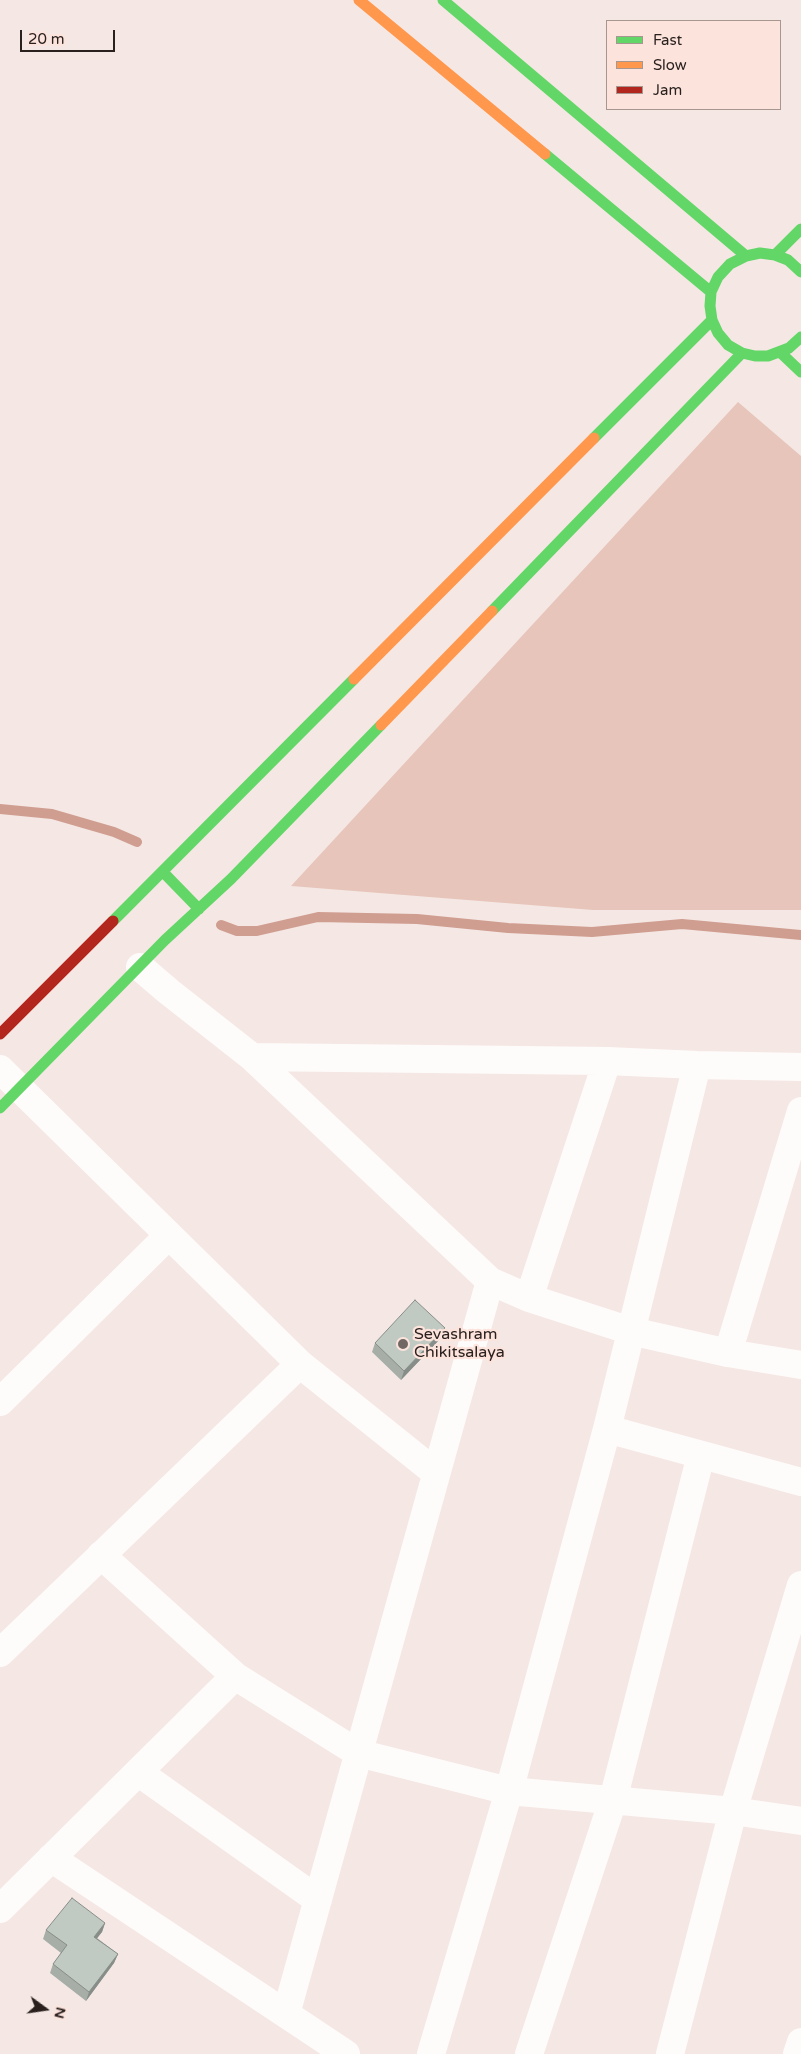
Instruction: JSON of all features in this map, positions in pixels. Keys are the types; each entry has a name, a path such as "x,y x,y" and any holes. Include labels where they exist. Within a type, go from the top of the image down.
{"street":[{"path":"443,0 746,256"},
{"path":"366,3 711,292"},
{"path":"776,255 801,229"},
{"path":"801,272 788,260 776,255 760,253 746,256 730,264 718,277 711,292 710,306 712,320 718,333 728,345 742,353 754,356 768,356 781,353 790,348 801,337"},
{"path":"0,1034 712,320"},
{"path":"0,1108 165,940 231,879 742,353"},
{"path":"781,353 801,372"},
{"path":"163,872 200,909"},
{"path":"140,967 252,1057 490,1281 529,1298 632,1331 728,1353 801,1365"},
{"path":"252,1057 608,1061 801,1067"},
{"path":"529,1298 608,1061"},
{"path":"431,2054 509,1792 607,1429 697,1065"},
{"path":"0,1069 300,1364 436,1473"},
{"path":"728,1353 801,1111"},
{"path":"0,1402 169,1236"},
{"path":"286,2014 490,1281"},
{"path":"0,1653 300,1364"},
{"path":"607,1429 801,1482"},
{"path":"528,2054 613,1800 701,1455"},
{"path":"102,1555 234,1676 358,1753 509,1792 733,1811 801,1821"},
{"path":"670,2054 733,1811 801,1585"},
{"path":"0,1909 234,1676"},
{"path":"138,1772 318,1900"},
{"path":"52,1858 346,2054"},
{"path":"797,2054 801,2042"}],"shaded area":[{"path":"738,402 801,456 801,910 593,910 291,886"}],"building":[{"path":"415,1300 445,1328 404,1371 375,1343"},
{"path":"72,1898 105,1923 94,1937 118,1954 89,1992 53,1964 67,1945 46,1930"}],"waterway":[{"path":"0,809 52,814 114,832 137,842"},
{"path":"221,925 237,931 257,931 318,917 417,919 508,928 592,932 682,924 801,935"}],"traffic: fast":[{"path":"443,0 746,256"},
{"path":"545,154 711,292"},
{"path":"775,255 801,229"},
{"path":"801,272 788,260 775,255 760,253 746,256 730,264 718,277 711,292 710,306 712,320 718,333 728,345 742,353 768,356 789,348 801,337"},
{"path":"594,438 712,320"},
{"path":"492,611 742,353"},
{"path":"781,353 801,372"},
{"path":"113,921 354,679"},
{"path":"0,1108 165,940 231,879 381,725"},
{"path":"163,872 199,909"}],"traffic: slow":[{"path":"359,0 545,154"},
{"path":"354,679 594,438"},
{"path":"381,725 492,611"}],"traffic: jam":[{"path":"0,1034 113,921"}],"place":[{"name":"Sevashram Chikitsalaya","path":"403,1344"}]}
